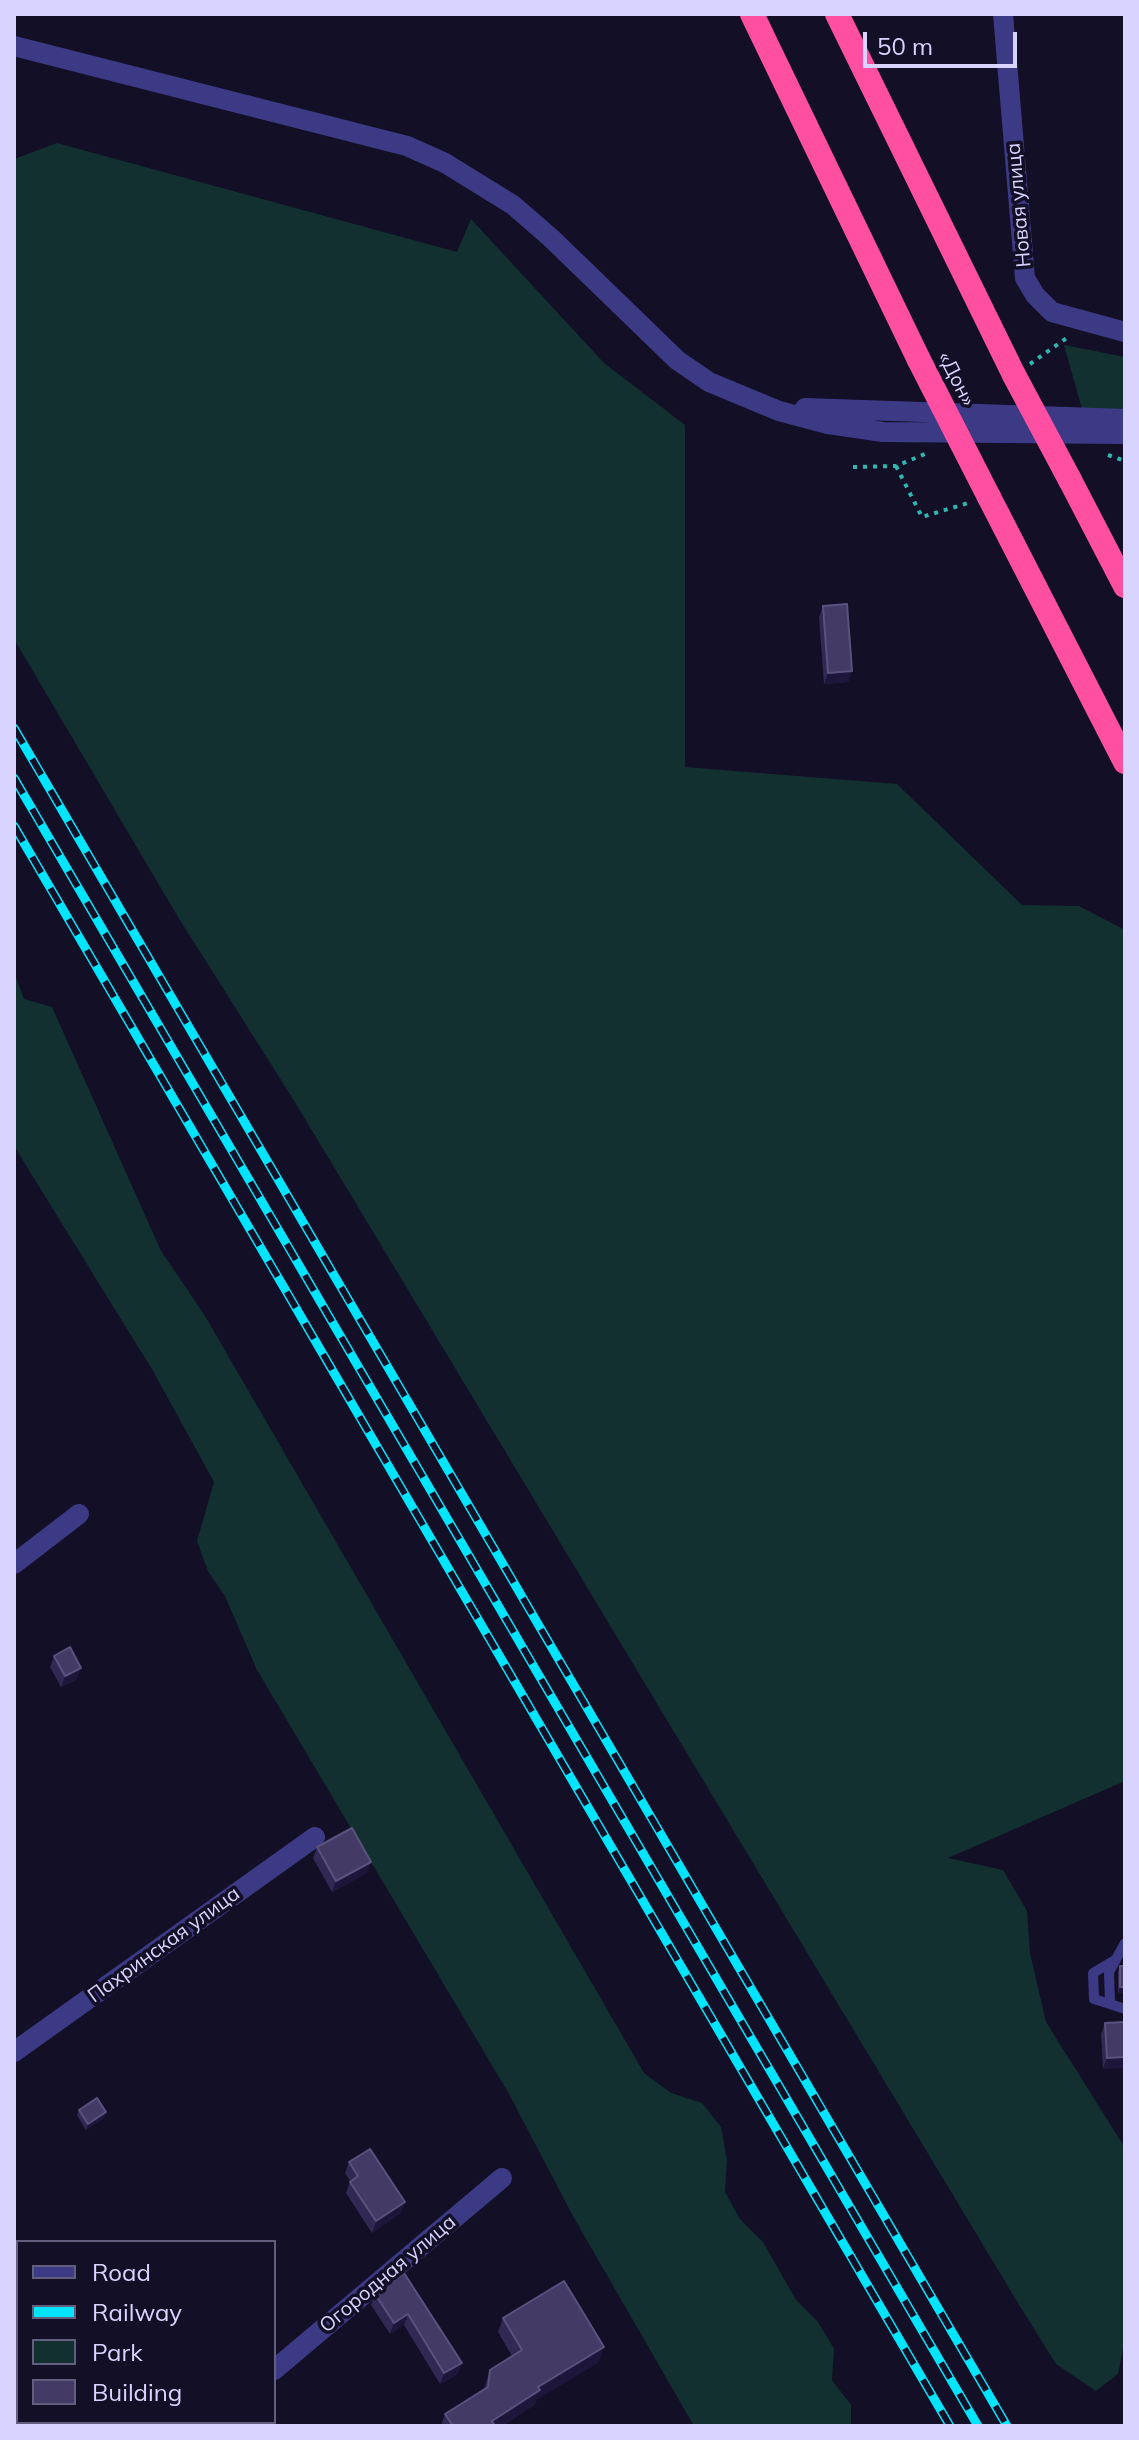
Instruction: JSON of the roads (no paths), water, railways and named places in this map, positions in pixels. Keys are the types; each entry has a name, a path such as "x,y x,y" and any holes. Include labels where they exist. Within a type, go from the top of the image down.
{"highway":[{"name":"«Дон»","path":"752,14 919,360 1125,762"},
{"path":"837,14 1014,375 1125,586"}],"street":[{"name":"Новая улица","path":"1003,14 1025,278 1035,295 1052,312 1125,332"},
{"path":"14,46 407,146 445,163 513,205 677,360 709,382 746,399 828,424 883,432 1125,434"},
{"path":"746,399 846,412 1125,419"},
{"path":"14,1564 79,1514"},
{"name":"Пахринская улица","path":"14,2052 315,1837"},
{"name":"Огородная улица","path":"276,2368 502,2178"}],"lane":[{"path":"1110,2004 1109,1972 1125,1944"},
{"path":"1117,1958 1093,1973 1094,1999 1125,2009"}],"railway":[{"path":"14,728 1007,2426"},
{"path":"14,778 978,2426"},
{"path":"14,826 950,2426"}]}
